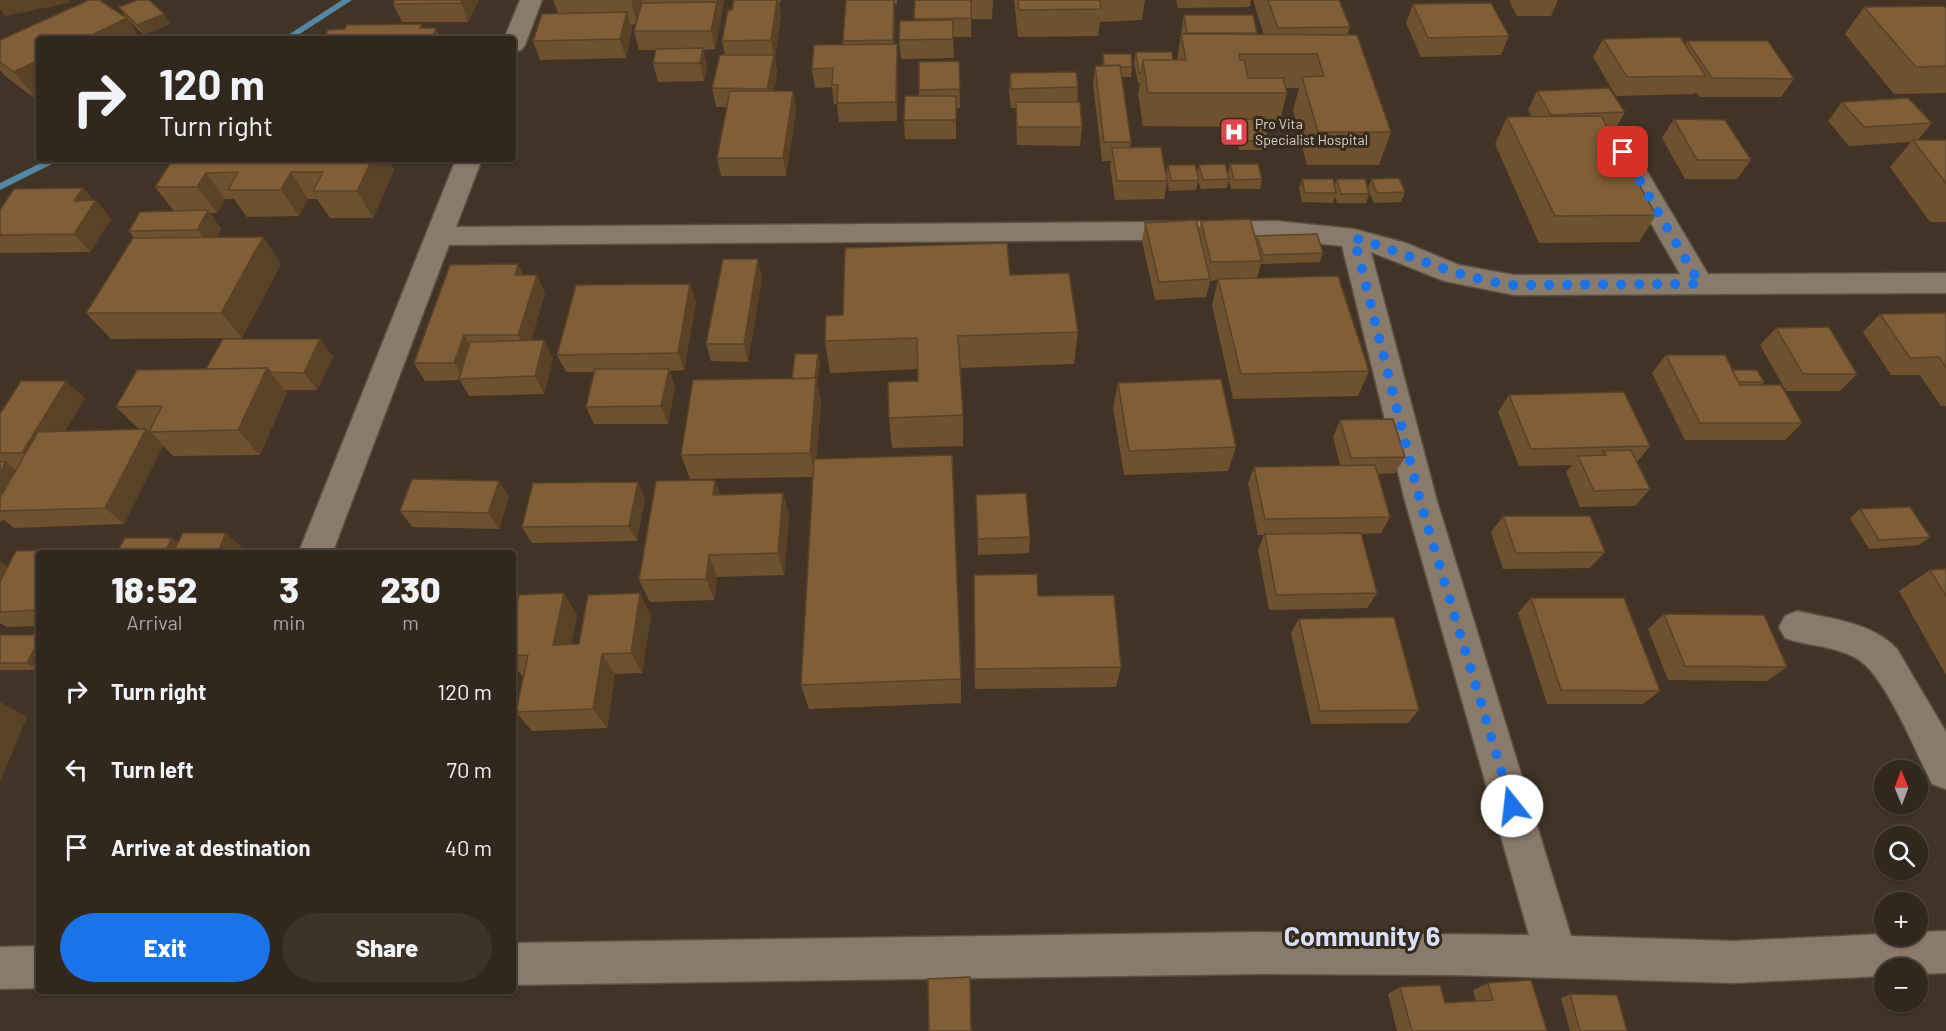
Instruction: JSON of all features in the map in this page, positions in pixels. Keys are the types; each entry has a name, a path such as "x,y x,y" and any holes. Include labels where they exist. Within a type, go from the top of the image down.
{"street":[{"path":"516,38 531,0"},
{"path":"1623,152 1700,284"},
{"path":"317,550 468,162"},
{"path":"439,236 1234,229 1313,232 1354,238 1396,250 1454,274 1483,282 1514,285 1946,283"},
{"path":"1354,238 1420,501 1557,958"},
{"path":"1797,627 1866,645 1876,651 1889,666 1946,771"},
{"path":"516,964 1258,953 1734,962 1946,952"},
{"path":"0,968 36,967"}],"building":[{"path":"89,0 99,0 127,18 90,36 36,36 36,61 14,72 0,62 0,40"},
{"path":"138,0 149,0 164,14 137,25 119,7"},
{"path":"395,0 462,0 461,3 393,4"},
{"path":"734,0 777,0 771,40 722,41 728,10 732,10"},
{"path":"846,0 894,0 893,40 843,41"},
{"path":"915,0 971,0 971,18 914,19"},
{"path":"1018,0 1100,0 1101,9 1019,10"},
{"path":"1268,0 1339,0 1350,27 1278,28"},
{"path":"717,2 711,31 634,31 642,3"},
{"path":"1491,3 1509,36 1428,38 1413,4"},
{"path":"1944,6 1946,8 1946,66 1916,67 1864,7"},
{"path":"627,12 620,39 533,41 542,14"},
{"path":"1184,15 1253,15 1257,33 1187,33"},
{"path":"953,20 953,39 899,40 900,21"},
{"path":"422,24 420,28 436,28 433,36 325,36 328,30 345,29 347,25"},
{"path":"1181,34 1357,35 1391,132 1318,132 1302,77 1324,76 1317,54 1239,54 1240,60 1244,60 1248,78 1283,78 1287,93 1148,93 1143,60 1186,60"},
{"path":"1680,37 1706,76 1627,77 1603,39"},
{"path":"1687,41 1768,41 1794,79 1712,78"},
{"path":"897,44 896,102 837,103 838,85 832,85 833,68 812,69 814,45"},
{"path":"703,48 700,63 653,63 656,49"},
{"path":"1136,52 1172,52 1173,60 1143,60 1141,73 1139,73"},
{"path":"1103,54 1131,54 1132,67 1104,66"},
{"path":"720,55 774,55 767,89 712,88"},
{"path":"959,61 960,89 919,90 919,62"},
{"path":"1120,65 1131,142 1104,142 1095,66"},
{"path":"1076,72 1078,87 1011,89 1010,73"},
{"path":"1609,88 1625,112 1551,115 1537,91"},
{"path":"730,91 793,91 783,158 717,158"},
{"path":"905,96 956,96 956,120 904,120"},
{"path":"1908,98 1932,123 1864,127 1842,102"},
{"path":"1016,102 1080,102 1082,127 1017,127"},
{"path":"1601,116 1656,215 1555,216 1507,117"},
{"path":"1237,119 1263,119 1268,141 1242,141"},
{"path":"1674,119 1725,120 1751,160 1697,160"},
{"path":"1913,140 1946,140 1946,183"},
{"path":"1161,147 1167,181 1117,181 1112,148"},
{"path":"171,162 371,162 357,191 313,191 323,172 291,172 281,190 228,190 238,172 206,173 197,187 155,187"},
{"path":"1225,164 1229,179 1203,180 1199,165"},
{"path":"1230,164 1258,164 1262,179 1234,180"},
{"path":"1168,165 1195,165 1199,180 1171,181"},
{"path":"1399,178 1405,192 1377,193 1371,179"},
{"path":"1302,179 1333,179 1336,193 1305,193"},
{"path":"1337,179 1365,179 1369,194 1341,194"},
{"path":"83,188 74,201 96,200 74,234 0,235 0,210 14,189"},
{"path":"208,210 197,230 129,231 140,212"},
{"path":"1250,219 1262,261 1211,262 1201,221"},
{"path":"1196,220 1210,279 1159,282 1145,223"},
{"path":"1317,234 1323,253 1263,255 1257,236"},
{"path":"263,237 221,313 86,313 133,238"},
{"path":"1007,243 1010,275 1069,273 1078,332 958,336 963,415 889,418 888,382 918,381 917,338 825,341 826,316 843,315 845,248"},
{"path":"723,259 758,259 744,344 706,344"},
{"path":"518,264 515,275 537,275 518,335 464,335 454,363 414,363 450,265"},
{"path":"1338,276 1369,371 1241,374 1218,279"},
{"path":"690,284 678,353 557,355 576,285"},
{"path":"1946,313 1946,367 1939,357 1910,358 1880,314"},
{"path":"1829,327 1857,374 1803,374 1776,328"},
{"path":"223,339 320,339 304,373 271,372 267,368 206,369"},
{"path":"544,340 535,376 459,379 470,342"},
{"path":"795,354 818,354 815,378 792,379"},
{"path":"1666,355 1725,355 1740,385 1781,385 1802,423 1700,423"},
{"path":"267,368 238,430 149,432 162,406 116,407 137,370"},
{"path":"595,369 669,369 661,406 586,407"},
{"path":"1732,370 1757,370 1764,382 1739,382"},
{"path":"816,378 810,453 681,455 693,380"},
{"path":"1221,379 1236,447 1129,451 1118,383"},
{"path":"21,381 66,381 22,453 0,453 0,414"},
{"path":"1624,392 1650,446 1531,449 1509,395"},
{"path":"1393,419 1405,457 1351,458 1340,420"},
{"path":"146,429 105,508 0,511 0,498 38,432"},
{"path":"1631,450 1650,489 1594,491 1578,456 1606,455 1603,451"},
{"path":"952,455 961,679 801,685 814,459"},
{"path":"0,462 6,462 0,472"},
{"path":"1375,465 1390,517 1265,519 1254,467"},
{"path":"412,479 499,481 488,513 400,511"},
{"path":"715,480 713,495 783,493 778,553 709,555 706,579 639,580 656,481"},
{"path":"638,482 629,526 522,527 533,483"},
{"path":"1026,493 1030,537 978,539 976,495"},
{"path":"1910,507 1930,537 1879,540 1860,509"},
{"path":"1503,516 1590,516 1605,552 1516,553"},
{"path":"183,533 226,533 219,550 174,550"},
{"path":"1361,533 1377,593 1276,595 1265,534"},
{"path":"125,538 172,538 166,550 118,550"},
{"path":"112,548 111,550 48,550"},
{"path":"36,550 36,610 0,612 0,582 16,551"},
{"path":"1946,569 1946,596 1930,570"},
{"path":"1037,574 1038,596 1114,595 1121,667 975,669 974,575"},
{"path":"564,593 553,645 579,644 588,595 640,593 631,653 602,654 593,709 516,712 528,655 516,656 516,609 519,595"},
{"path":"1531,598 1624,598 1660,691 1561,690"},
{"path":"1664,614 1764,615 1787,667 1685,666"},
{"path":"1394,617 1419,710 1320,711 1299,619"},
{"path":"0,635 36,635 36,646 27,663 0,663"},
{"path":"970,977 971,1031 929,1031 928,979"},
{"path":"1531,980 1547,1031 1412,1031 1400,987 1440,985 1445,1003 1493,1000 1488,983"},
{"path":"1570,994 1617,995 1627,1031 1580,1031"}],"waterway":[{"path":"291,36 348,0"},
{"path":"0,187 51,162"}],"place":[{"name":"Pro Vita Specialist Hospital","path":"1234,132"}],"district":[{"name":"Community 6","path":"1362,937"}],"route":[{"path":"1512,806 1420,501 1354,238 1396,250 1454,274 1483,282 1514,285 1700,284 1623,152"}]}
